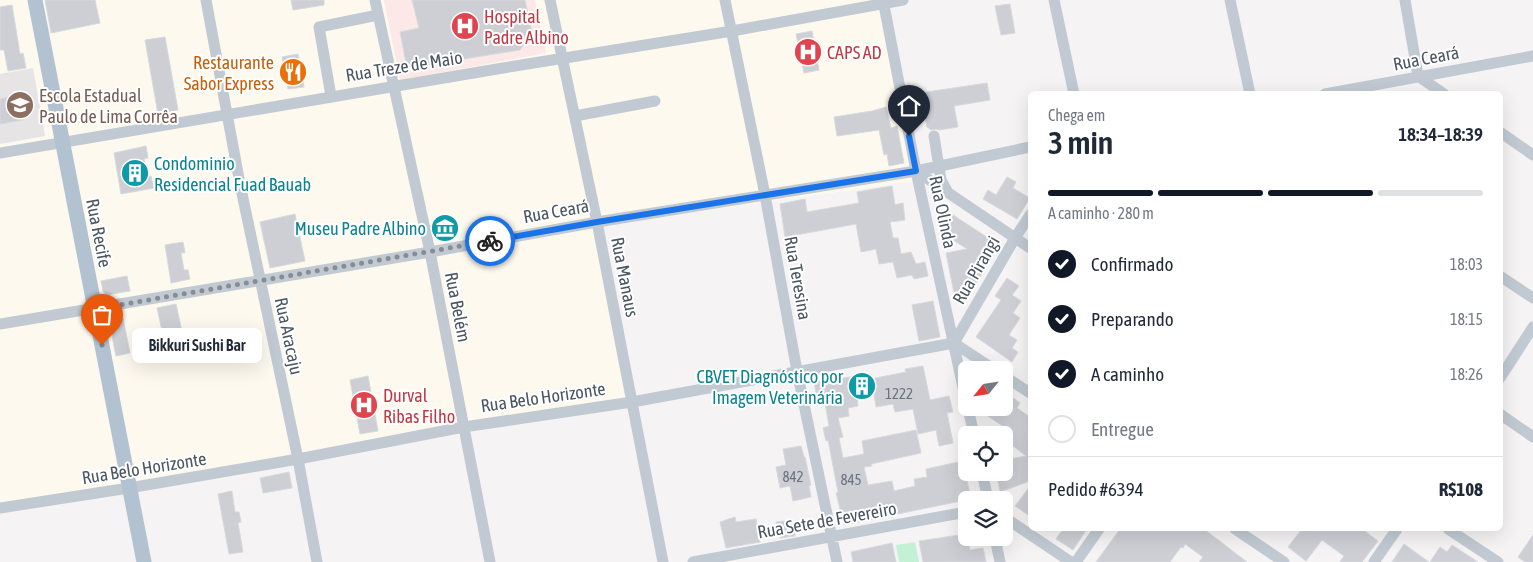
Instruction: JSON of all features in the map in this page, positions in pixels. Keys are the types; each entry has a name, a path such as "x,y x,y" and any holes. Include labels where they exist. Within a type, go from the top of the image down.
{"main road":[{"name":"Rua Recife","path":"35,0 144,562"}],"street":[{"name":"Rua Aracaju","path":"206,0 226,114 298,459 317,562"},
{"name":"Rua Belém","path":"376,0 393,87 430,252 490,562"},
{"name":"Rua Manaus","path":"550,0 597,222 663,562"},
{"name":"Rua Teresina","path":"725,0 766,195 798,371 837,562"},
{"name":"Rua Treze de Maio","path":"0,153 331,96 732,31 883,2 903,0"},
{"path":"1054,0 1073,91"},
{"path":"1230,0 1249,91"},
{"path":"1404,0 1418,76 1440,91"},
{"name":"Rua Olinda","path":"883,2 916,171 958,362"},
{"path":"331,96 319,27 378,15"},
{"name":"Rua Ceará","path":"1341,91 1533,56"},
{"path":"1391,91 1396,81"},
{"path":"575,116 655,101"},
{"path":"1503,134 1533,155"},
{"path":"934,136 941,180 948,192"},
{"name":"Rua Ceará","path":"0,324 597,222 916,171 1028,147"},
{"path":"916,171 1028,247"},
{"name":"Rua Pirangi","path":"954,343 1028,218"},
{"path":"1503,278 1533,298"},
{"path":"1503,373 1533,328"},
{"path":"954,343 981,361"},
{"name":"Rua Belo Horizonte","path":"0,508 298,459 464,427 632,402 954,343"},
{"path":"1013,382 1028,392"},
{"path":"1503,416 1533,437"},
{"name":"Rua Sete de Fevereiro","path":"693,562 958,513"},
{"path":"1013,523 1071,562"},
{"path":"1076,562 1098,531"},
{"path":"1238,531 1284,562"},
{"path":"1374,562 1396,531"},
{"path":"1451,531 1498,562"},
{"path":"997,546 1000,562"}],"shaded area":[{"path":"0,0 885,0 918,181 597,226 631,405 0,513"},
{"name":"Hospital Padre Albino","path":"384,0 535,0 546,53 400,80"},
{"name":"Escola Estadual Paulo de Lima Corrêa","path":"33,68 45,136 0,144 0,74"}],"green space":[{"path":"915,542 919,562 899,562 896,545"}],"building":[{"path":"45,0 95,0 100,23 51,33"},
{"path":"291,0 324,0 324,5 293,10"},
{"name":"Hospital Padre Albino","path":"412,0 525,0 532,32 520,50 407,68 400,32 419,28"},
{"path":"1010,4 1015,33 1001,35 995,6"},
{"path":"12,5 20,54 23,53 26,68 8,71 4,50 0,50 0,7"},
{"name":"CAPS AD","path":"812,31 819,70 804,73 796,34"},
{"path":"165,37 178,110 158,114 145,40"},
{"name":"Restaurante Sabor Express","path":"298,54 304,87 288,89 282,57"},
{"path":"987,83 990,100 954,106 958,127 931,130 927,127 920,93"},
{"path":"18,95 23,120 0,124 0,99"},
{"path":"886,107 891,128 897,126 904,163 889,166 887,154 884,155 879,130 837,136 834,117"},
{"name":"Condominio Residencial Fuad Bauab","path":"146,146 148,158 144,159 148,177 151,176 154,188 121,194 114,153"},
{"path":"1007,177 1016,182 1013,188 1028,197 1028,201 1017,219 983,199 988,190 996,195"},
{"path":"892,186 895,205 903,203 905,220 890,222 893,238 898,238 901,254 911,252 916,264 925,262 928,276 914,279 912,275 897,278 893,262 879,264 876,249 861,252 856,224 785,237 780,204 805,199 807,212 859,203 857,192"},
{"path":"950,213 999,245 973,289 954,293 946,253 967,249 950,238 952,235 941,228"},
{"path":"295,214 305,261 270,268 260,222"},
{"path":"183,242 185,253 181,253 184,270 188,270 190,279 171,283 165,245"},
{"path":"127,276 130,291 106,295 101,281"},
{"path":"1007,278 1019,286 1012,295 1021,301 1013,313 1020,318 1009,335 1017,340 1012,348 1018,352 1013,361 976,337 1001,300 995,296"},
{"path":"933,301 940,337 919,341 912,305"},
{"path":"176,304 185,345 166,349 157,308"},
{"path":"123,318 130,353 116,356 109,321"},
{"path":"923,366 930,400 949,396 953,412 947,413 953,443 939,446 936,430 918,434 913,409 895,412 893,404 876,407 874,394 857,398 858,406 848,408 849,416 838,418 843,437 839,438 843,458 864,454 862,441 916,430 921,453 864,467 868,485 892,481 894,491 915,486 914,479 927,477 926,469 958,462 958,481 967,481 969,491 958,491 958,502 844,525 836,493 838,492 828,440 826,441 823,428 829,426 824,397 817,398 814,382 865,375 866,380 906,372 905,369"},
{"name":"Durval Ribas Filho","path":"368,376 378,431 360,434 350,380"},
{"path":"1013,398 1020,403 1017,408 1028,416 1028,482 1000,491 998,481 1013,481 1013,458 1026,456 1013,446 1013,426 1003,426 988,416 1013,416"},
{"path":"801,446 811,485 809,486 811,497 793,501 790,486 780,488 776,467 786,465 783,449"},
{"path":"289,472 292,488 263,493 260,478"},
{"path":"1028,489 1028,515 1015,506"},
{"path":"232,491 235,512 239,512 241,522 238,523 243,552 229,554 218,494"},
{"path":"735,517 736,522 756,519 760,542 726,548 720,522"},
{"path":"792,520 795,536 780,538 776,522"},
{"path":"1062,531 1086,531 1073,550 1056,539"},
{"path":"1119,531 1207,531 1247,562 1199,562 1203,557 1185,544 1170,562 1096,562"},
{"path":"1300,531 1365,531 1378,541 1362,562 1340,562 1344,556 1322,540 1306,561 1288,547"},
{"path":"958,535 958,546 969,546 970,550 983,548 986,562 923,562 919,541"},
{"path":"1533,535 1533,562 1525,562 1518,557"},
{"path":"892,543 896,562 853,562 851,552"},
{"path":"1404,544 1429,562 1392,562"},
{"path":"1452,545 1478,562 1430,562 1440,547 1447,552"}],"way so far":[{"path":"102,345 96,309 490,241"}],"place":[{"name":"Hospital Padre Albino","path":"465,26"},
{"name":"CAPS AD","path":"808,52"},
{"name":"Restaurante Sabor Express","path":"293,72"},
{"name":"Escola Estadual Paulo de Lima Corrêa","path":"20,105"},
{"name":"Condominio Residencial Fuad Bauab","path":"135,173"},
{"name":"Museu Padre Albino","path":"445,228"},
{"name":"Bikkuri Sushi Bar","path":"102,345"},
{"name":"CBVET Diagnóstico por Imagem Veterinária","path":"862,386"},
{"name":"Durval Ribas Filho","path":"364,405"}],"route":[{"path":"490,241 916,171 909,136"}]}
